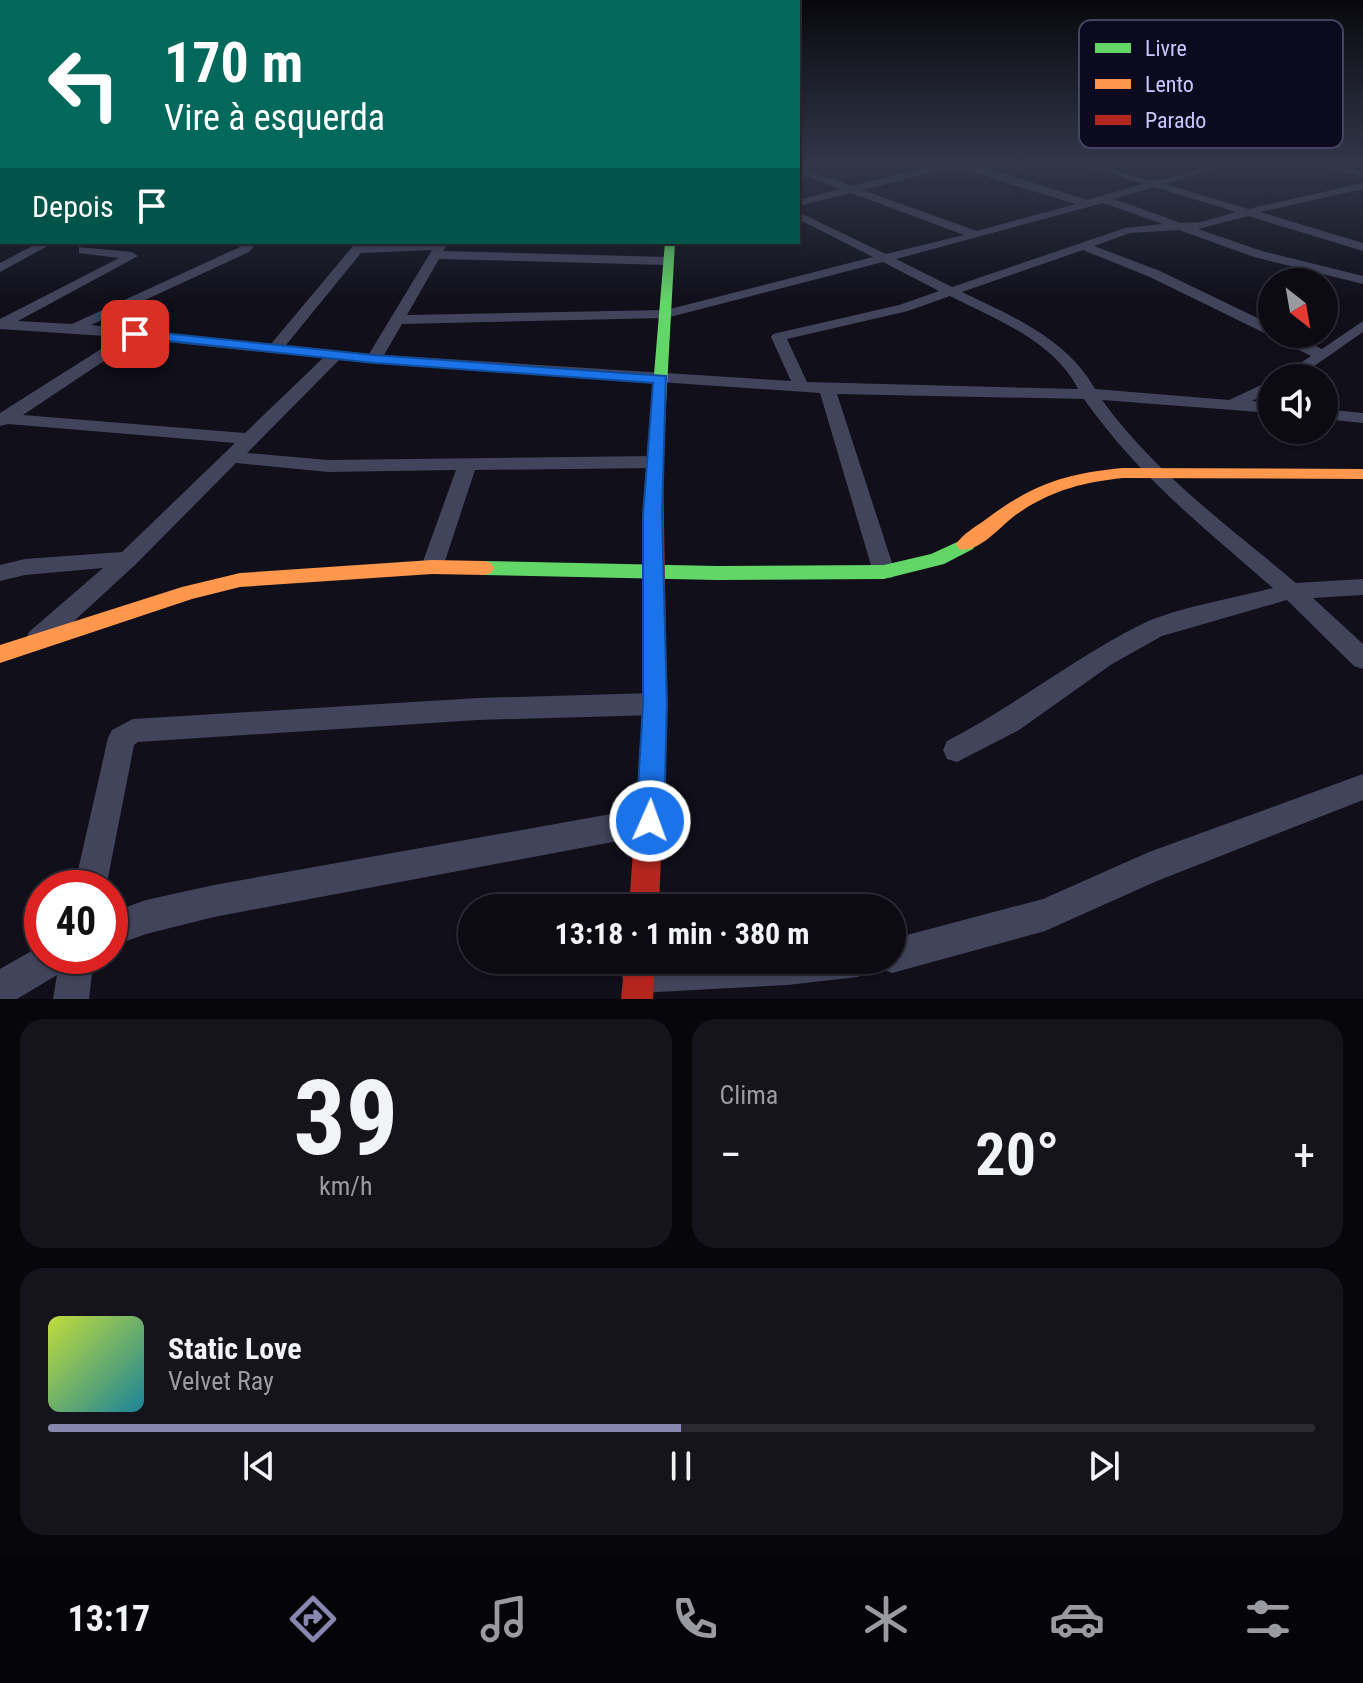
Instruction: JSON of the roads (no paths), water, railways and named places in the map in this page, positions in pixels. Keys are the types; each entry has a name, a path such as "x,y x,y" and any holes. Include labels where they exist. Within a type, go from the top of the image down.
{"street":[{"path":"904,209 976,235"},
{"path":"397,320 666,314 1071,209"},
{"path":"1130,209 1289,264 1363,280"},
{"path":"1234,209 1363,247"},
{"path":"801,386 778,337 903,308 952,293 1008,269 1129,230 1201,225 1264,209"},
{"path":"800,216 1016,324 1054,349 1079,375 1116,432 1153,473 1291,591 1363,659"},
{"path":"0,268 45,244"},
{"path":"74,328 245,249 248,246 244,244"},
{"path":"645,894 655,704 655,462 670,244"},
{"path":"1081,245 1155,274 1258,324"},
{"path":"275,349 357,249 369,246 667,261"},
{"path":"374,359 440,248"},
{"path":"0,325 132,256 83,250"},
{"path":"0,325 74,328 374,359 661,379 827,388 1089,394 1258,406"},
{"path":"1308,364 1363,325"},
{"path":"0,339 22,326"},
{"path":"1,420 135,334"},
{"path":"1307,348 1322,355"},
{"path":"35,642 128,559 335,355"},
{"path":"827,388 884,572"},
{"path":"1235,403 1258,392"},
{"path":"1338,415 1363,418"},
{"path":"1,420 252,439"},
{"path":"232,457 328,466 655,462"},
{"path":"432,567 468,464"},
{"path":"0,654 189,592 240,580 432,567 717,573 884,572 956,551 1010,510 1047,488 1083,477 1153,473 1363,474"},
{"path":"0,573 25,567 128,559"},
{"path":"957,750 1009,722 1103,657 1154,629 1291,591 1363,587"},
{"path":"94,870 122,738 133,731 478,709 655,704"},
{"path":"906,952 1045,915 1149,868 1363,787"},
{"path":"128,924 214,901 650,821"},
{"path":"0,989 25,974"},
{"path":"71,999 74,974"},
{"path":"639,978 698,974"}]}
